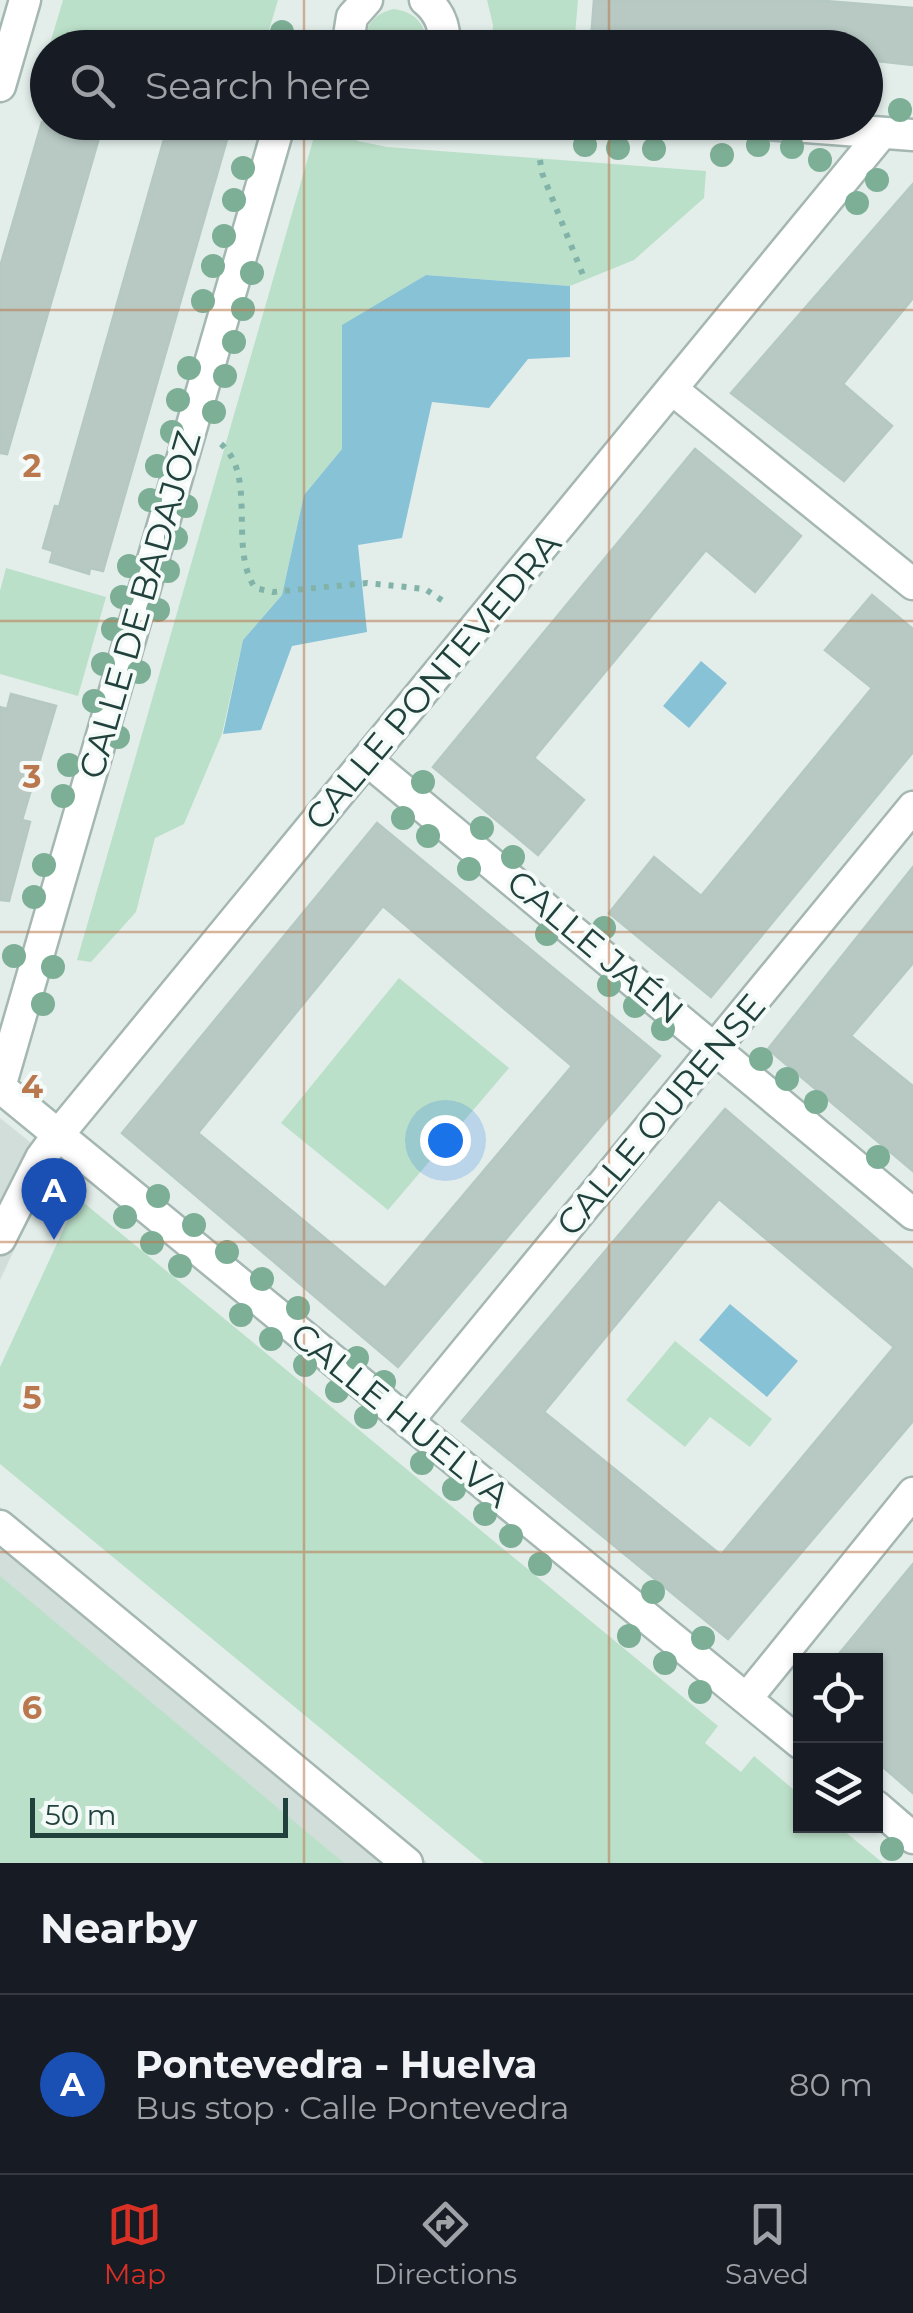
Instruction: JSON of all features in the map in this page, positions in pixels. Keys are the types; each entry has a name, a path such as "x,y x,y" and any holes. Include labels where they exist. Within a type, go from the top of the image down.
{"street":[{"path":"0,86 25,0"},
{"path":"883,133 913,136"},
{"name":"CALLE DE BADAJOZ","path":"0,1088 275,140"},
{"name":"CALLE PONTEVEDRA","path":"0,1239 40,1158 58,1135 876,140"},
{"path":"673,390 913,584"},
{"name":"CALLE JAÉN","path":"367,760 913,1214"},
{"name":"CALLE OURENSE","path":"408,1421 913,807"},
{"name":"CALLE HUELVA","path":"0,1088 793,1737"},
{"path":"747,1698 913,1493"},
{"path":"0,1526 406,1863"},
{"path":"883,1812 913,1838"}],"path":[{"path":"540,160 585,280"},
{"path":"222,444 231,453 239,476 248,575 255,588 273,592 362,583 426,588 446,603"}],"shaded area":[{"path":"0,1118 30,1142 46,1182 0,1280"},
{"path":"0,1507 428,1863 0,1863"}],"green space":[{"path":"63,0 278,0 269,30 54,30"},
{"path":"487,0 578,0 575,30 493,30"},
{"path":"394,9 409,13 424,30 367,30 381,14"},
{"path":"313,140 356,140 387,147 706,171 704,198 634,260 570,286 426,275 343,325 342,449 304,495 282,595 243,640 222,734 184,824 155,838 136,912 91,962 77,960"},
{"path":"6,568 106,597 78,696 0,674 0,591"},
{"path":"399,978 509,1068 388,1210 281,1123"},
{"path":"78,1198 718,1726 705,1743 741,1772 754,1756 793,1789 793,1833 847,1833 883,1863 484,1863 0,1464 0,1367"},
{"path":"675,1341 772,1419 750,1447 710,1417 685,1447 626,1400"},
{"path":"0,1576 344,1863 0,1863"}],"water":[{"path":"426,275 570,286 570,357 528,359 489,408 432,402 402,538 358,545 367,632 292,646 261,730 223,734 243,640 282,595 304,495 342,449 342,325"},
{"path":"701,661 727,683 689,728 663,706"},
{"path":"730,1304 798,1361 767,1397 699,1340"}],"building":[{"path":"594,0 813,0 913,8 913,65 883,62 883,30 592,30"},
{"path":"37,140 98,140 7,454 0,453 0,267"},
{"path":"164,140 227,140 103,571 90,568 89,574 50,562 53,551 43,548 55,506 59,507"},
{"path":"913,184 913,298 843,384 892,426 844,481 731,393"},
{"path":"695,449 801,536 755,592 706,550 534,758 584,800 538,855 433,767"},
{"path":"872,595 913,629 913,752 711,997 609,913 654,857 701,896 872,688 825,650"},
{"path":"11,694 56,706 22,820 30,822 9,901 0,900 0,707 7,709"},
{"path":"377,823 660,1056 398,1367 122,1133","holes":["383,906 572,1066 385,1288 198,1133"]},
{"path":"913,867 913,963 851,1036 913,1086 913,1171 768,1049"},
{"path":"725,1109 913,1270 913,1421 728,1639 462,1421","holes":["719,1199 894,1347 721,1555 544,1412"]},
{"path":"913,1564 913,1793 883,1767 883,1653 840,1653"}],"place":[{"name":"Pontevedra - Huelva","path":"54,1240"}]}
